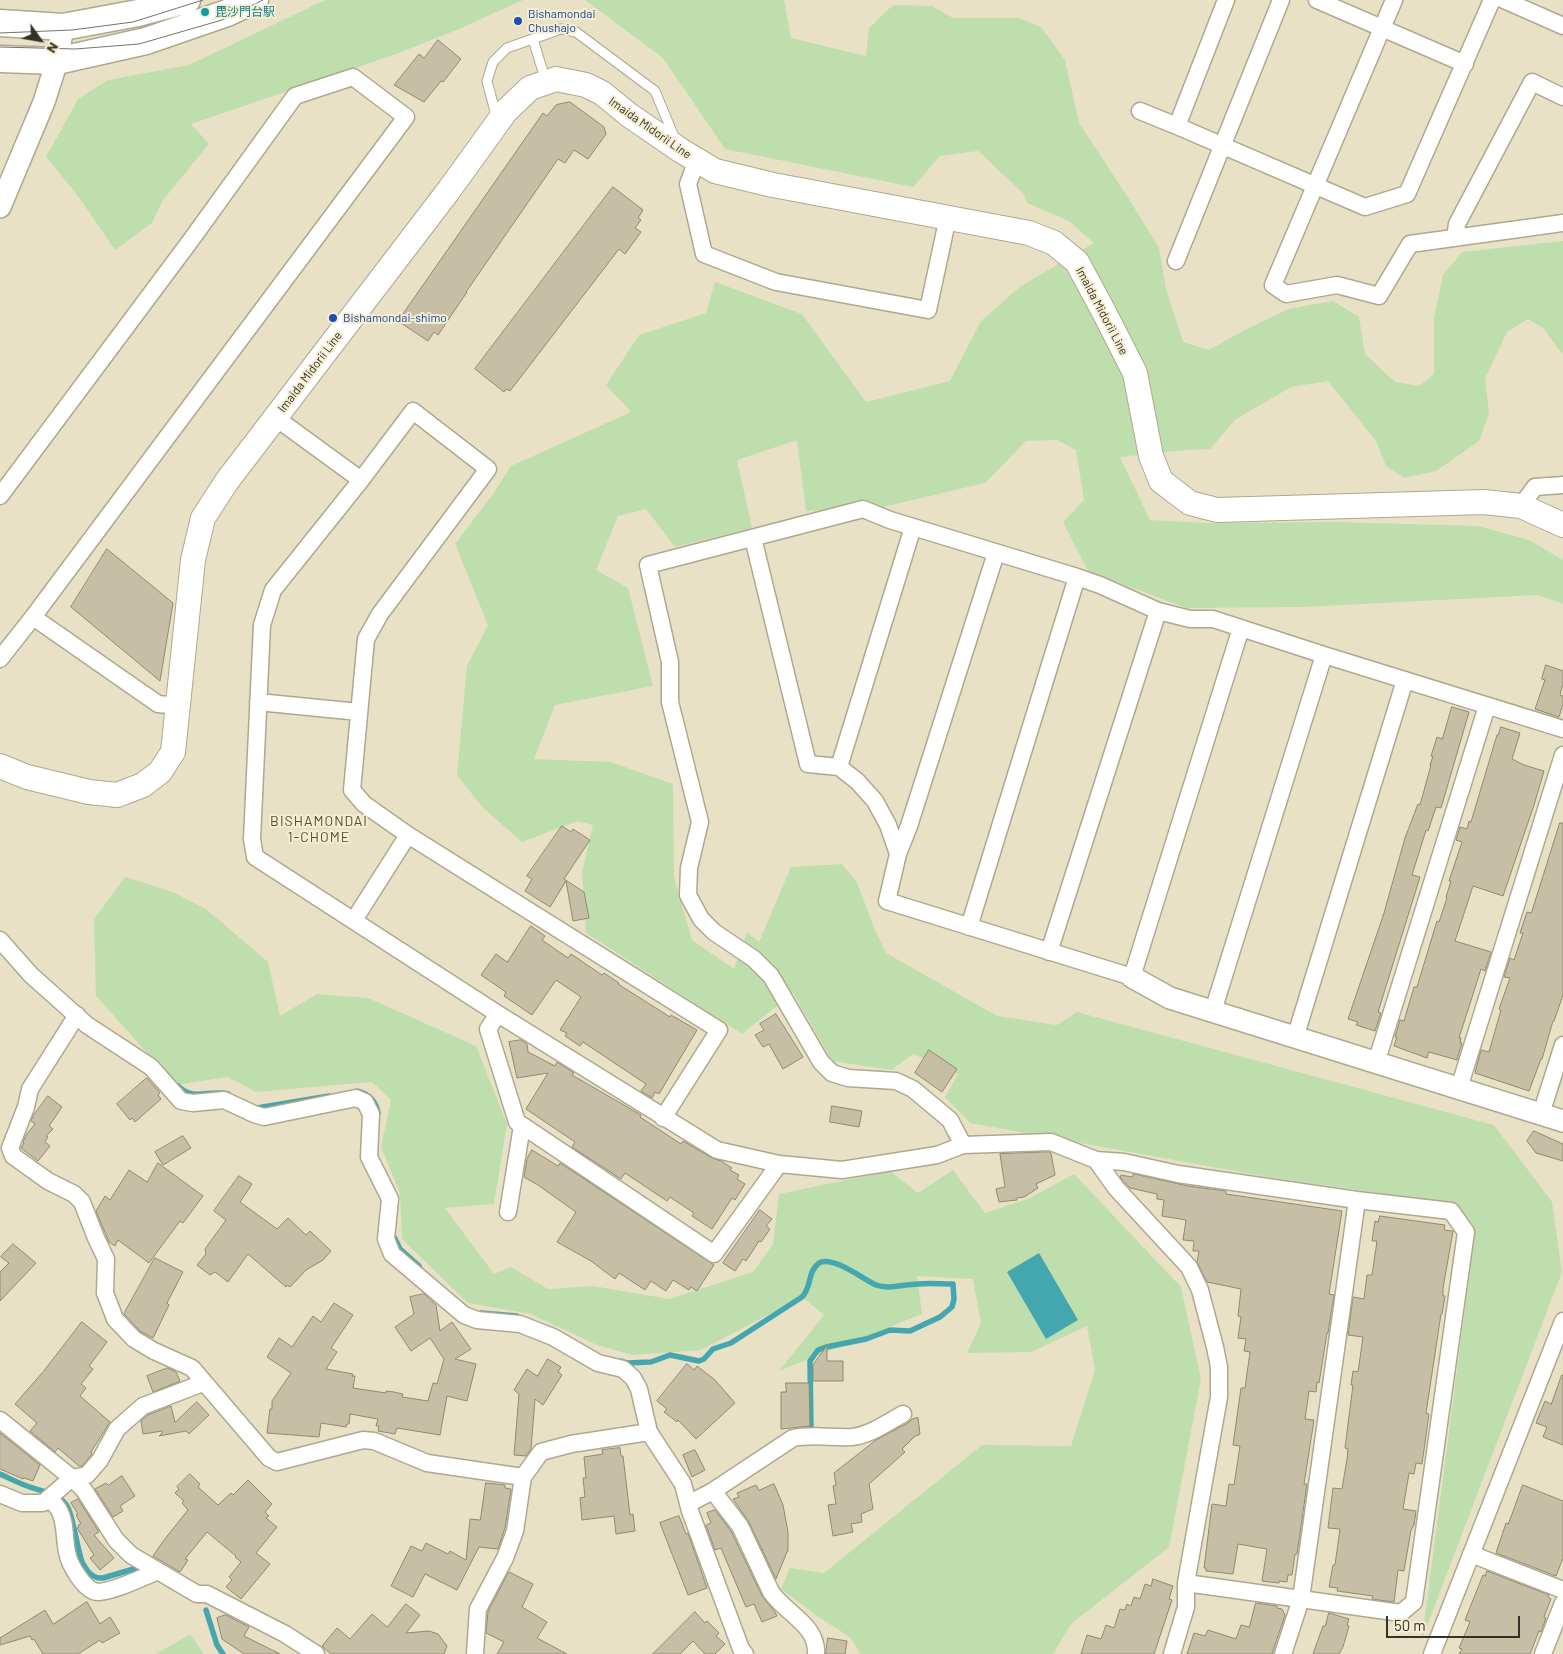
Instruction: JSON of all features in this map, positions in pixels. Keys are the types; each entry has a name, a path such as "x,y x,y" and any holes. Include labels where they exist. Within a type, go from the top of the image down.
{"main road":[{"path":"0,23 62,27 138,13 187,0"},
{"path":"0,59 57,61 146,41 227,13 255,0"},
{"name":"Imaida Midorii Line","path":"0,766 27,777 89,792 117,795 143,785 160,772 172,752 179,706 193,560 203,518 227,481 449,190 506,111 530,88 556,79 586,85 602,93 629,115 715,171 773,185 1029,233 1054,242 1077,262 1135,373 1151,456 1161,481 1190,503 1217,510 1484,502 1521,506 1563,525"}],"street":[{"path":"1177,126 1226,0"},
{"path":"1176,261 1281,0"},
{"path":"1318,0 1465,64"},
{"path":"1394,0 1273,285 1286,294 1337,284 1379,296 1410,244 1563,223"},
{"path":"1140,111 1364,207 1407,194 1492,0"},
{"path":"1504,0 1563,26"},
{"path":"0,207 44,102 57,61 62,27"},
{"path":"0,496 191,240 295,96 354,77 406,117 33,618 2,654"},
{"path":"1455,238 1457,224 1532,82 1563,97"},
{"path":"688,155 688,184 704,254 776,282 928,310 948,217"},
{"path":"663,1118 719,1030 408,835 364,804 352,790 366,639 380,614 488,469 413,412 273,590 262,625 252,838 255,857 498,1014 663,1118 717,1150 779,1164 842,1170 937,1155 963,1145 1050,1142 1096,1160 1124,1162 1178,1174 1357,1200 1450,1211 1466,1232 1414,1602 1401,1613 1186,1583"},
{"path":"276,418 361,480"},
{"path":"1521,506 1535,487 1563,485"},
{"path":"963,1145 950,1120 913,1089 896,1081 848,1078 832,1073 821,1062 770,976 754,959 714,932 701,919 688,895 689,868 700,822 670,702 670,662 648,565 863,509 913,527 1077,578 1158,611 1190,620 1213,619 1563,729"},
{"path":"838,767 913,527"},
{"path":"753,538 808,764 838,767 857,781 875,801 888,825 898,854"},
{"path":"996,553 910,826 898,854 887,901 1132,977 1170,998 1563,1121"},
{"path":"969,927 1077,578"},
{"path":"1049,952 1158,611"},
{"path":"33,618 158,704 179,706"},
{"path":"1132,977 1240,628"},
{"path":"1212,1011 1324,655"},
{"path":"1296,1038 1405,680"},
{"path":"258,702 360,712"},
{"path":"1376,1063 1486,706"},
{"path":"1459,1088 1563,755"},
{"path":"354,920 408,835"},
{"path":"0,940 31,975 87,1025 151,1067 181,1101 193,1103 224,1100 254,1114 264,1116 356,1098 366,1102 370,1114 369,1156 390,1199 386,1239 392,1254 464,1315 477,1320 520,1324 553,1337 598,1363 623,1369 633,1378 639,1389 649,1432 683,1484 688,1504 744,1654"},
{"path":"498,1014 488,1029 516,1122 714,1254 779,1164"},
{"path":"77,1016 30,1089 26,1107 10,1148 13,1156 48,1181 74,1194 82,1202 106,1258 105,1293 115,1319 134,1339 192,1368 269,1458 277,1462 363,1440 374,1440 427,1464 523,1476"},
{"path":"1542,1114 1563,1045"},
{"path":"508,1212 522,1126"},
{"path":"1096,1160 1116,1188 1189,1267 1200,1290 1219,1367 1218,1397 1186,1583 1186,1607 1172,1654"},
{"path":"1282,1654 1300,1599 1357,1200"},
{"path":"1432,1654 1563,1321"},
{"path":"0,1494 22,1503 43,1503 72,1478 86,1475 100,1460 117,1429 143,1406 203,1383"},
{"path":"688,1504 713,1491 793,1438 804,1436 854,1437 868,1433 902,1414"},
{"path":"0,1420 72,1478 84,1490 116,1540 131,1555 197,1594 207,1594 276,1630 316,1654"},
{"path":"475,1654 478,1609 505,1558 515,1531 523,1476 540,1452 570,1444 649,1432"},
{"path":"713,1491 740,1526 771,1592 812,1635 815,1641 816,1654"},
{"path":"49,1498 59,1509 67,1554 82,1583 88,1590 96,1593 106,1591 158,1571"},
{"path":"1471,1554 1563,1590"},
{"path":"1543,1654 1563,1604"}],"lane":[{"path":"498,122 486,81 493,62 507,48 561,30 576,32 655,92 688,155"},
{"path":"533,39 546,83"}],"green space":[{"path":"325,0 523,0 459,29 396,54 191,124 209,144 163,200 152,223 115,250 78,196 46,157 78,99 108,80 189,65"},
{"path":"585,0 784,0 791,38 866,56 869,28 893,5 932,6 953,18 1019,18 1041,27 1065,60 1079,123 1159,248 1166,289 1183,342 1209,350 1288,309 1333,301 1359,317 1365,354 1395,382 1419,386 1434,374 1434,318 1443,275 1462,252 1563,241 1563,355 1543,328 1528,319 1507,332 1485,379 1489,413 1479,441 1436,471 1404,478 1386,466 1376,441 1328,381 1291,387 1236,419 1210,449 1120,457 1150,520 1207,523 1335,522 1478,526 1529,540 1563,560 1563,604 1538,595 1304,607 1186,608 1088,571 1063,522 1084,500 1076,450 1057,440 1026,441 985,483 883,507 806,511 797,440 737,460 752,528 675,547 646,509 618,516 596,570 628,588 653,686 555,705 534,759 611,762 673,784 674,877 692,940 734,969 747,932 759,942 791,867 842,864 857,882 874,928 886,953 997,1016 1057,1025 1077,1012 1494,1125 1552,1202 1562,1272 1422,1639 1475,1232 1457,1204 1268,1177 970,1123 945,1097 958,1074 913,1054 892,1070 832,1061 793,993 742,1034 586,933 582,872 593,825 578,821 522,842 483,808 457,775 467,666 488,625 455,544 493,494 511,466 631,412 606,385 639,335 706,313 715,282 802,314 866,402 950,381 981,321 1021,286 1094,243 1069,221 1027,203 1023,193 978,151 940,156 913,187 725,149 663,58"},
{"path":"125,877 173,892 206,909 268,962 280,1016 317,994 368,998 476,1046 507,1124 494,1204 445,1208 494,1274 511,1267 548,1289 593,1286 669,1299 753,1272 773,1244 779,1194 890,1171 918,1193 953,1170 985,1213 1030,1198 1074,1174 1181,1287 1201,1379 1169,1547 1071,1624 1053,1654 861,1654 850,1637 820,1618 781,1589 790,1568 824,1573 982,1445 1071,1446 1095,1370 1087,1326 1031,1352 967,1353 981,1323 973,1279 917,1276 922,1314 779,1371 824,1315 802,1297 701,1350 632,1355 597,1345 531,1314 468,1303 402,1239 400,1193 381,1147 391,1100 372,1082 256,1092 228,1077 176,1085 96,996 94,919"},
{"path":"190,1634 204,1654 156,1654"}],"water":[{"path":"1039,1253 1078,1320 1046,1339 1007,1272"}],"building":[{"path":"438,40 461,59 424,102 394,85 419,54 424,58"},
{"path":"570,102 604,127 606,134 588,159 574,150 565,163 558,159 438,335 434,332 428,341 398,321 543,113 547,116 556,105"},
{"path":"613,187 643,210 638,218 641,220 635,228 641,232 625,254 619,249 510,391 506,389 504,392 475,369"},
{"path":"107,549 173,603 160,681 71,607"},
{"path":"1546,665 1563,671 1560,695 1563,696 1563,704 1559,717 1535,709 1545,680 1542,679"},
{"path":"1452,707 1469,712 1441,808 1436,807 1428,831 1426,830 1412,875 1420,877 1378,1012 1381,1013 1375,1031 1356,1025 1358,1022 1348,1019 1384,913 1405,838 1418,804 1420,805 1437,737 1442,739"},
{"path":"1501,727 1520,733 1512,759 1544,771 1503,896 1473,886 1455,941 1491,952 1485,971 1481,969 1459,1038 1461,1038 1460,1043 1462,1043 1457,1060 1429,1052 1427,1058 1394,1046 1397,1037 1395,1037 1400,1020 1404,1021 1414,987 1417,987 1437,921 1439,922 1447,898 1451,881 1449,881 1462,842 1456,840 1460,827 1467,829 1469,821 1471,822"},
{"path":"1560,823 1563,823 1563,995 1542,1059 1529,1091 1475,1073 1481,1050 1489,1052 1501,1010 1499,1009 1510,978 1504,977 1510,958 1514,960 1523,933 1520,933 1527,912 1531,913"},
{"path":"562,826 571,832 573,829 590,840 564,879 584,892 589,918 573,921 566,881 550,907 525,891 532,879 527,876"},
{"path":"531,926 545,936 542,940 568,958 571,954 602,975 604,973 670,1017 671,1015 697,1030 659,1094 655,1092 652,1098 641,1091 646,1084 583,1042 580,1046 565,1036 567,1033 560,1030 581,997 556,980 532,1015 504,996 506,992 481,975 496,954 507,962"},
{"path":"776,1014 803,1057 783,1069 769,1044 763,1047 755,1035 764,1030 760,1024"},
{"path":"521,1040 527,1044 528,1052 555,1066 557,1062 574,1073 572,1075 641,1115 640,1117 681,1144 683,1141 732,1168 730,1170 739,1175 737,1179 745,1184 735,1200 732,1198 712,1229 692,1216 694,1213 670,1197 667,1201 625,1173 621,1179 572,1147 575,1142 526,1109 548,1073 517,1078 509,1042"},
{"path":"929,1050 957,1069 942,1092 915,1073"},
{"path":"147,1078 160,1093 158,1095 161,1099 135,1122 132,1118 130,1120 117,1104"},
{"path":"48,1096 62,1107 49,1126 53,1129 46,1136 48,1137 45,1142 50,1146 38,1161 21,1148 26,1135 35,1124 31,1121 33,1116"},
{"path":"832,1106 862,1111 859,1127 830,1122"},
{"path":"1534,1131 1563,1144 1563,1161 1536,1153 1527,1141"},
{"path":"183,1136 191,1148 163,1165 155,1152"},
{"path":"532,1150 558,1166 560,1163 714,1265 697,1291 691,1287 689,1290 673,1280 666,1291 651,1281 645,1290 619,1273 615,1279 591,1261 557,1242 576,1212 524,1177 527,1159"},
{"path":"1051,1153 1055,1175 1036,1184 1038,1188 1024,1197 1017,1198 1017,1200 999,1202 996,1189 1005,1187 1000,1154"},
{"path":"158,1163 203,1196 183,1223 180,1221 149,1263 118,1240 115,1246 109,1242 96,1211 105,1196 110,1200 129,1170 147,1182"},
{"path":"1134,1174 1188,1186 1226,1191 1226,1194 1342,1211 1329,1294 1334,1295 1319,1383 1317,1382 1316,1392 1309,1391 1305,1419 1314,1420 1304,1484 1307,1484 1297,1554 1295,1554 1292,1575 1288,1575 1287,1582 1262,1581 1267,1549 1238,1544 1233,1574 1206,1571 1206,1568 1204,1568 1212,1504 1226,1506 1229,1484 1234,1485 1240,1446 1233,1445 1241,1388 1245,1388 1250,1352 1244,1351 1246,1339 1238,1338 1241,1317 1238,1316 1241,1289 1207,1282 1197,1262 1199,1251 1193,1251 1194,1241 1183,1240 1186,1220 1162,1216 1164,1200 1157,1199 1157,1194 1130,1188 1120,1177 1121,1175 1132,1177"},
{"path":"239,1176 252,1184 240,1202 277,1229 288,1218 306,1235 310,1231 331,1251 323,1260 306,1270 290,1287 287,1285 286,1287 248,1254 228,1282 215,1272 210,1275 197,1265 206,1254 205,1249 226,1220 214,1211"},
{"path":"760,1210 772,1219 766,1226 770,1229 761,1242 759,1241 746,1261 743,1259 735,1271 723,1263"},
{"path":"1380,1216 1445,1225 1444,1230 1453,1231 1443,1288 1443,1296 1445,1296 1426,1413 1429,1414 1422,1464 1416,1463 1414,1474 1409,1473 1403,1509 1416,1511 1414,1525 1411,1530 1404,1571 1398,1570 1394,1602 1372,1599 1373,1596 1337,1591 1338,1588 1329,1587 1333,1565 1335,1565 1340,1529 1328,1528 1333,1488 1342,1489 1348,1449 1345,1448 1353,1385 1351,1385 1353,1371 1358,1372 1363,1337 1348,1335 1353,1297 1364,1299 1367,1275 1372,1275 1377,1241 1372,1241 1375,1221 1378,1222"},
{"path":"13,1244 36,1263 0,1301 0,1272 9,1263 1,1257"},
{"path":"155,1258 183,1272 167,1303 169,1305 153,1338 140,1331 124,1314"},
{"path":"424,1294 436,1305 440,1331 452,1322 471,1349 455,1359 476,1364 467,1401 447,1396 440,1435 397,1428 395,1434 378,1431 379,1426 376,1426 378,1419 350,1414 349,1424 346,1427 321,1423 319,1437 267,1433 272,1401 291,1373 267,1357 279,1338 292,1347 313,1316 321,1322 334,1303 353,1315 331,1348 337,1352 326,1369 353,1374 352,1376 355,1376 353,1388 386,1393 386,1391 394,1392 403,1394 402,1397 428,1401 433,1383 437,1384 444,1359 430,1338 411,1351 395,1327 414,1314 410,1297"},
{"path":"82,1322 107,1342 89,1366 93,1369 81,1384 86,1388 80,1396 110,1422 91,1452 92,1454 82,1466 79,1466 58,1448 55,1452 30,1431 37,1423 15,1404"},
{"path":"827,1346 827,1361 843,1361 843,1381 813,1381 813,1365"},
{"path":"548,1359 561,1367 558,1372 562,1375 543,1405 535,1399 531,1449 526,1456 514,1455 519,1394 514,1390 527,1369 537,1376"},
{"path":"687,1364 694,1370 697,1366 715,1380 735,1403 696,1439 678,1420 677,1422 664,1412 667,1409 657,1401"},
{"path":"168,1368 176,1372 180,1381 153,1392 147,1376"},
{"path":"1562,1375 1563,1445 1543,1437 1547,1427 1536,1423 1545,1401 1551,1404"},
{"path":"786,1383 809,1383 810,1426 781,1429 781,1392 786,1392"},
{"path":"197,1402 209,1415 189,1434 186,1431 159,1436 162,1431 143,1434 141,1421 148,1415 171,1406 175,1422"},
{"path":"918,1418 920,1434 914,1437 902,1449 905,1452 869,1484 873,1509 861,1514 862,1522 851,1524 853,1532 833,1536 828,1505 836,1504 833,1486 836,1485 834,1473 876,1440 912,1419"},
{"path":"0,1433 40,1465 33,1481 23,1479 0,1469"},
{"path":"620,1448 621,1456 623,1456 630,1515 633,1514 635,1531 616,1534 614,1516 582,1520 580,1498 585,1497 583,1478 586,1478 584,1457 603,1454 602,1450"},
{"path":"695,1450 705,1470 692,1477 683,1455"},
{"path":"190,1474 200,1484 198,1487 218,1505 231,1493 233,1495 248,1480 272,1504 265,1512 269,1516 266,1518 277,1527 256,1553 270,1564 241,1599 226,1587 232,1580 229,1577 241,1562 207,1532 185,1559 188,1560 180,1572 153,1556 188,1510 182,1503 184,1501 175,1493 179,1489 177,1487"},
{"path":"122,1476 135,1496 120,1506 123,1511 113,1517 95,1489 106,1483 108,1485"},
{"path":"486,1483 505,1485 505,1488 511,1489 505,1528 498,1549 479,1547 457,1590 425,1574 413,1597 391,1586 411,1546 422,1551 426,1543 448,1554 450,1551 466,1560 470,1519 480,1520"},
{"path":"774,1484 783,1505 788,1532 788,1551 776,1579 749,1522 733,1499 739,1497 737,1493 756,1485 759,1490"},
{"path":"1523,1485 1563,1501 1563,1558 1556,1576 1496,1553 1506,1523 1508,1524"},
{"path":"78,1499 99,1532 94,1535 114,1558 100,1570 90,1558 94,1555 77,1528 81,1524 76,1515 78,1514 71,1503"},
{"path":"715,1510 731,1531 762,1596 777,1616 762,1622 754,1604 746,1607 721,1548 715,1550 706,1525 711,1523 707,1513"},
{"path":"679,1516 686,1534 688,1533 707,1588 688,1595 660,1523"},
{"path":"1487,1571 1549,1595 1548,1597 1551,1599 1544,1617 1546,1618 1530,1654 1459,1654 1462,1649 1459,1648 1470,1622 1465,1620 1483,1575 1485,1576"},
{"path":"509,1572 533,1584 522,1607 547,1622 537,1638 567,1654 497,1654 504,1642 486,1633 488,1612"},
{"path":"1153,1579 1173,1586 1169,1599 1172,1600 1154,1654 1081,1654 1087,1635 1101,1639 1106,1625 1114,1628 1120,1609 1125,1610 1127,1604 1131,1606 1134,1597 1140,1599 1145,1584 1151,1586"},
{"path":"87,1602 100,1624 110,1617 120,1633 102,1643 100,1640 78,1654 43,1654 30,1636 0,1645 0,1638 45,1610 53,1624"},
{"path":"1256,1603 1277,1606 1277,1608 1282,1609 1285,1615 1272,1654 1187,1654 1194,1633 1205,1636 1208,1630 1236,1639 1241,1625 1249,1627"},
{"path":"406,1604 420,1615 406,1633 429,1631 438,1634 447,1646 444,1654 331,1654 322,1646 337,1628 350,1639 372,1614 387,1627"},
{"path":"695,1612 705,1623 707,1621 719,1633 716,1636 725,1644 715,1654 705,1654 693,1641 680,1654 653,1654"},
{"path":"1329,1613 1349,1619 1343,1647 1339,1654 1313,1654 1323,1626 1325,1626"},
{"path":"226,1615 249,1627 244,1636 280,1654 244,1654 222,1639 217,1618"},
{"path":"828,1638 847,1641 845,1654 826,1654"}],"waterway":[{"path":"178,1086 184,1091 196,1094 228,1094"},
{"path":"357,1091 371,1099 376,1105 378,1113"},
{"path":"254,1107 329,1096"},
{"path":"393,1235 400,1249 419,1266"},
{"path":"621,1361 627,1363 651,1362 670,1355 699,1361 704,1359 713,1349 731,1343 802,1297 815,1267 825,1261 848,1269 881,1286 953,1284 954,1299 952,1307 940,1317 910,1331 890,1330 866,1339 818,1350 810,1361 811,1429"},
{"path":"481,1313 517,1316"},
{"path":"0,1474 50,1493 64,1502 70,1513 82,1562 93,1576 103,1578 137,1568"},
{"path":"206,1610 217,1645 223,1654"}],"tram line":[{"path":"0,33 72,30 133,22 203,0"},
{"path":"0,47 75,49 139,44 222,20 263,0"}],"place":[{"name":"毘沙門台駅","path":"205,12"},
{"name":"Bishamondai Chushajo","path":"518,21"},
{"name":"Bishamondai-shimo","path":"333,318"}],"district":[{"name":"BISHAMONDAI 1-CHOME","path":"319,830"}]}
